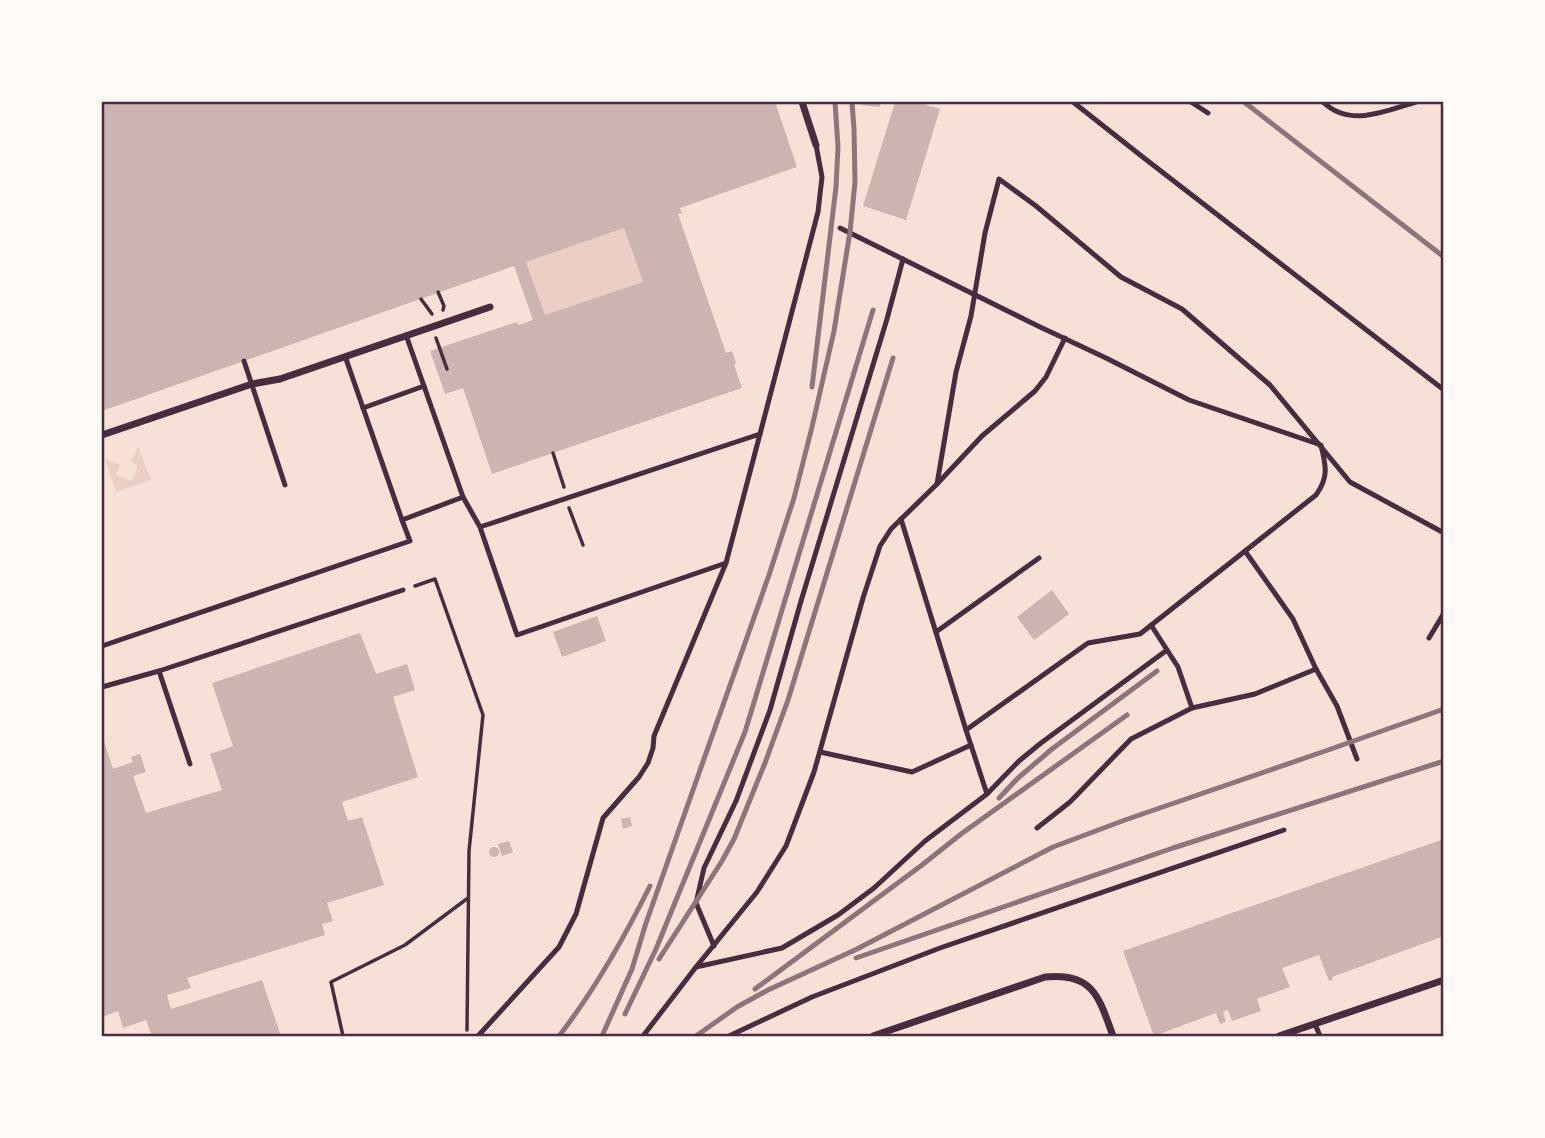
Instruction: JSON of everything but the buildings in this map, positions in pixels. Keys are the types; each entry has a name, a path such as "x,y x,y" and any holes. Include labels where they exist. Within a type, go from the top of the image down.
{"street":[{"path":"802,102 816,145"},
{"path":"102,435 252,384 280,379 490,307"},
{"path":"873,1037 1045,977 1060,975 1085,983 1098,998 1112,1037"},
{"path":"1279,1037 1444,980"}],"lane":[{"path":"1073,102 1444,390"},
{"path":"1191,102 1208,113"},
{"path":"1323,102 1336,112 1364,117 1416,102"},
{"path":"478,1037 559,947 568,931 576,914 603,818 648,763 654,736 726,563 818,212 822,177 816,145"},
{"path":"937,484 956,372 971,316 985,233 999,180 1036,206 1121,276 1182,309 1270,386 1350,482 1444,533"},
{"path":"839,228 1189,400 1321,445"},
{"path":"714,946 696,903 704,868 736,801 770,710 903,259"},
{"path":"406,335 463,497 480,527 517,635 726,563"},
{"path":"643,1037 757,892 786,846 814,772 880,546 891,529 982,436 1035,391 1046,377 1065,338"},
{"path":"102,646 410,541 345,356"},
{"path":"244,361 285,485"},
{"path":"363,408 424,386"},
{"path":"480,527 760,434"},
{"path":"966,730 1088,643 1140,634 1316,495 1326,477 1321,445"},
{"path":"402,520 463,497"},
{"path":"901,519 987,794"},
{"path":"1245,551 1293,619 1337,706 1357,760"},
{"path":"936,632 1039,558"},
{"path":"102,687 159,671 403,590"},
{"path":"1429,638 1444,613"},
{"path":"1151,625 1178,667 1192,708"},
{"path":"696,967 782,948 838,915 874,888 925,841 987,794 1041,743 1167,650"},
{"path":"1037,828 1070,802 1131,738 1192,708 1255,694 1316,669"},
{"path":"159,671 190,764"},
{"path":"820,752 912,772 971,745"},
{"path":"729,1037 812,997 927,953 1284,831"},
{"path":"1315,1024 1320,1037"}],"path":[{"path":"403,590 435,579 483,715 469,851 467,1037"},
{"path":"343,1037 331,982 405,946 468,898"}],"shaded area":[{"path":"624,228 643,282 545,315 526,262"},
{"path":"138,447 151,480 116,492 105,459 120,465 116,474 131,481 138,466 131,461"}],"railway":[{"path":"812,387 836,187 838,147 835,102"},
{"path":"602,1036 632,969 794,498 834,331 850,232 855,182 852,102"},
{"path":"1244,102 1444,257"},
{"path":"625,1014 656,949 745,732 873,310"},
{"path":"659,959 734,839 765,763 788,700 893,358"},
{"path":"999,798 1052,749 1157,671"},
{"path":"696,1036 737,1007 768,990 857,949 1053,847 1444,709"},
{"path":"755,989 961,834 1127,715"},
{"path":"856,958 1173,848 1444,761"},
{"path":"559,1036 608,963 650,886"}]}
